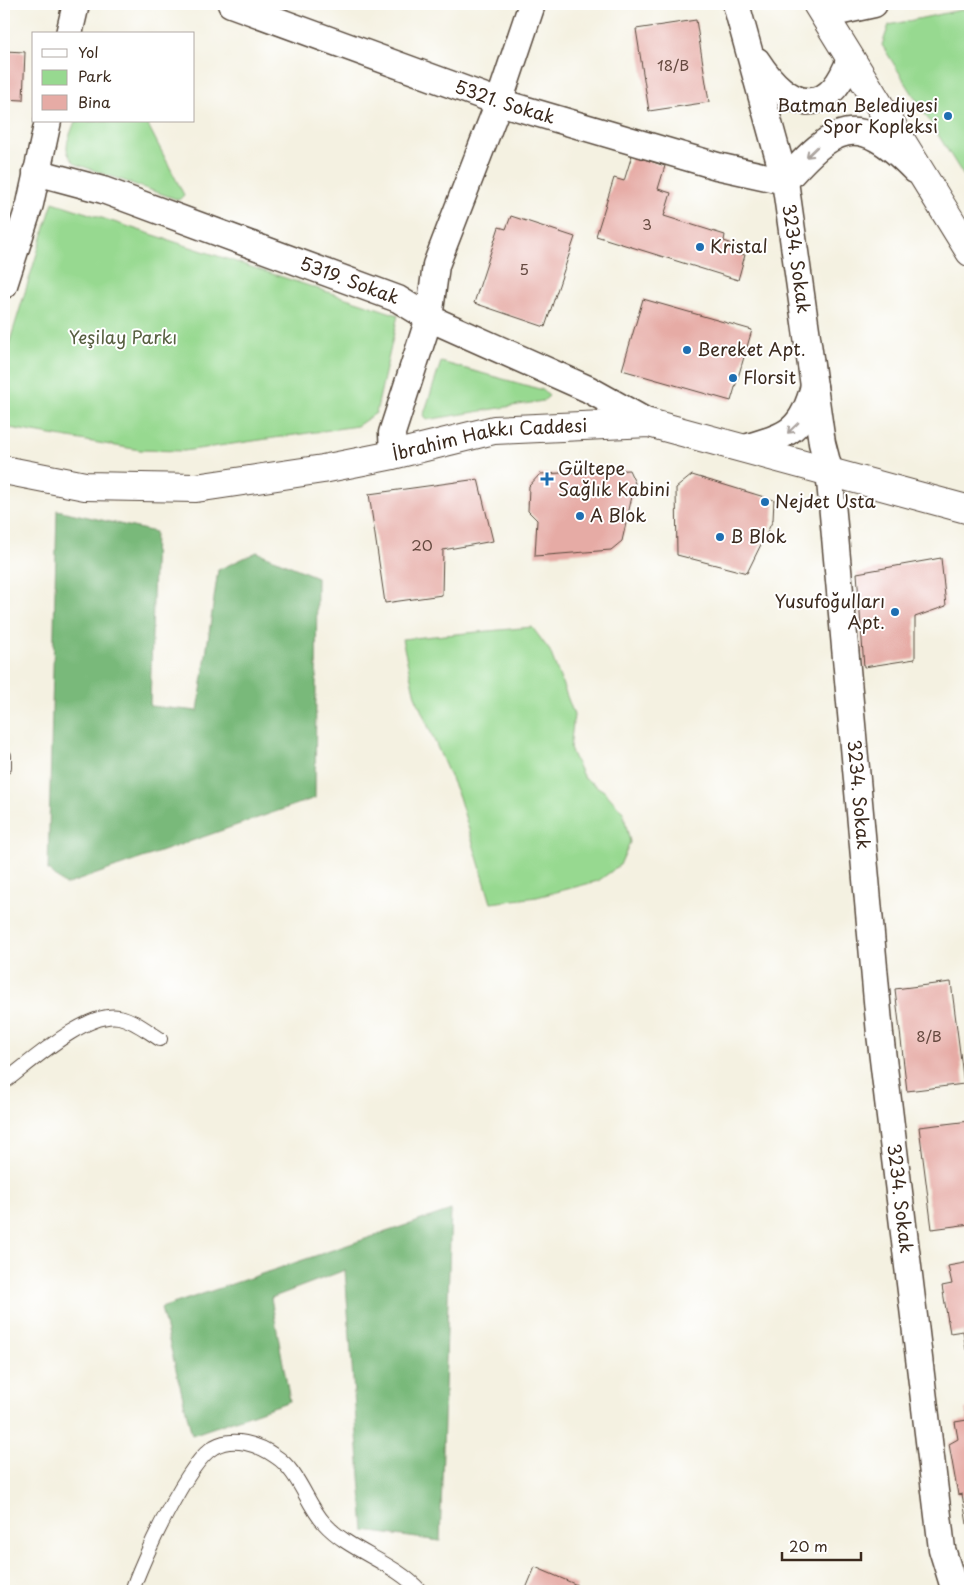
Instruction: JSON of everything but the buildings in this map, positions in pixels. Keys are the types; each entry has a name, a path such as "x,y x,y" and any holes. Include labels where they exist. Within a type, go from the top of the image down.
{"street":[{"path":"69,32 76,4"},
{"name":"5321. Sokak","path":"231,4 499,102 718,166 785,181"},
{"path":"393,455 392,433 429,318 436,265 499,102 532,4"},
{"name":"3234. Sokak","path":"736,4 751,52 785,181 822,443 830,470 880,1034 942,1549 955,1591"},
{"path":"874,4 820,10 970,252"},
{"path":"751,52 769,81 787,96 806,102 816,100 837,86 850,58"},
{"path":"4,285 30,204 48,122"},
{"path":"785,181 814,149 835,135 850,131 870,135 897,152 925,180"},
{"name":"5319. Sokak","path":"36,172 103,190 398,299 429,318 588,390 649,423"},
{"path":"745,448 789,433 808,408 814,385"},
{"name":"İbrahim Hakkı Caddesi","path":"4,470 85,486 196,488 314,471 393,455 494,430 649,423 830,470 970,510"}],"lane":[{"path":"4,756 4,767"},
{"path":"4,1082 81,1025 105,1016 121,1017 160,1039"},
{"path":"132,1591 138,1572 169,1508 194,1467 214,1447 232,1442 248,1442 276,1456 300,1483 324,1523 352,1545 407,1578 420,1591"}],"green space":[{"name":"Batman Belediyesi Spor Kopleksi","path":"970,8 970,186 882,45 889,25"},
{"path":"75,122 147,122 184,195 179,200 76,164 68,154 68,139"},
{"name":"Yeşilay Parkı","path":"53,202 398,315 376,413 357,426 184,451 140,450 4,427 4,360"},
{"path":"441,362 543,390 549,396 543,401 426,420 424,414"},
{"path":"57,510 155,532 150,706 198,711 218,570 257,552 317,577 315,798 65,885 48,870"},
{"path":"532,627 550,651 574,715 570,749 584,778 604,791 623,812 630,842 620,865 598,881 537,897 491,903 459,797 415,696 402,639"},
{"path":"451,1210 440,1541 364,1531 345,1270 271,1298 290,1401 192,1435 161,1308"}],"place":[{"name":"Batman Belediyesi Spor Kopleksi","path":"948,116"},
{"name":"Kristal","path":"700,247"},
{"name":"Bereket Apt.","path":"687,350"},
{"name":"Florsit","path":"733,378"},
{"name":"Gültepe Sağlık Kabini","path":"547,479"},
{"name":"Nejdet Usta","path":"765,502"},
{"name":"A Blok","path":"580,516"},
{"name":"B Blok","path":"720,537"},
{"name":"Yusufoğulları Apt.","path":"895,612"}]}
